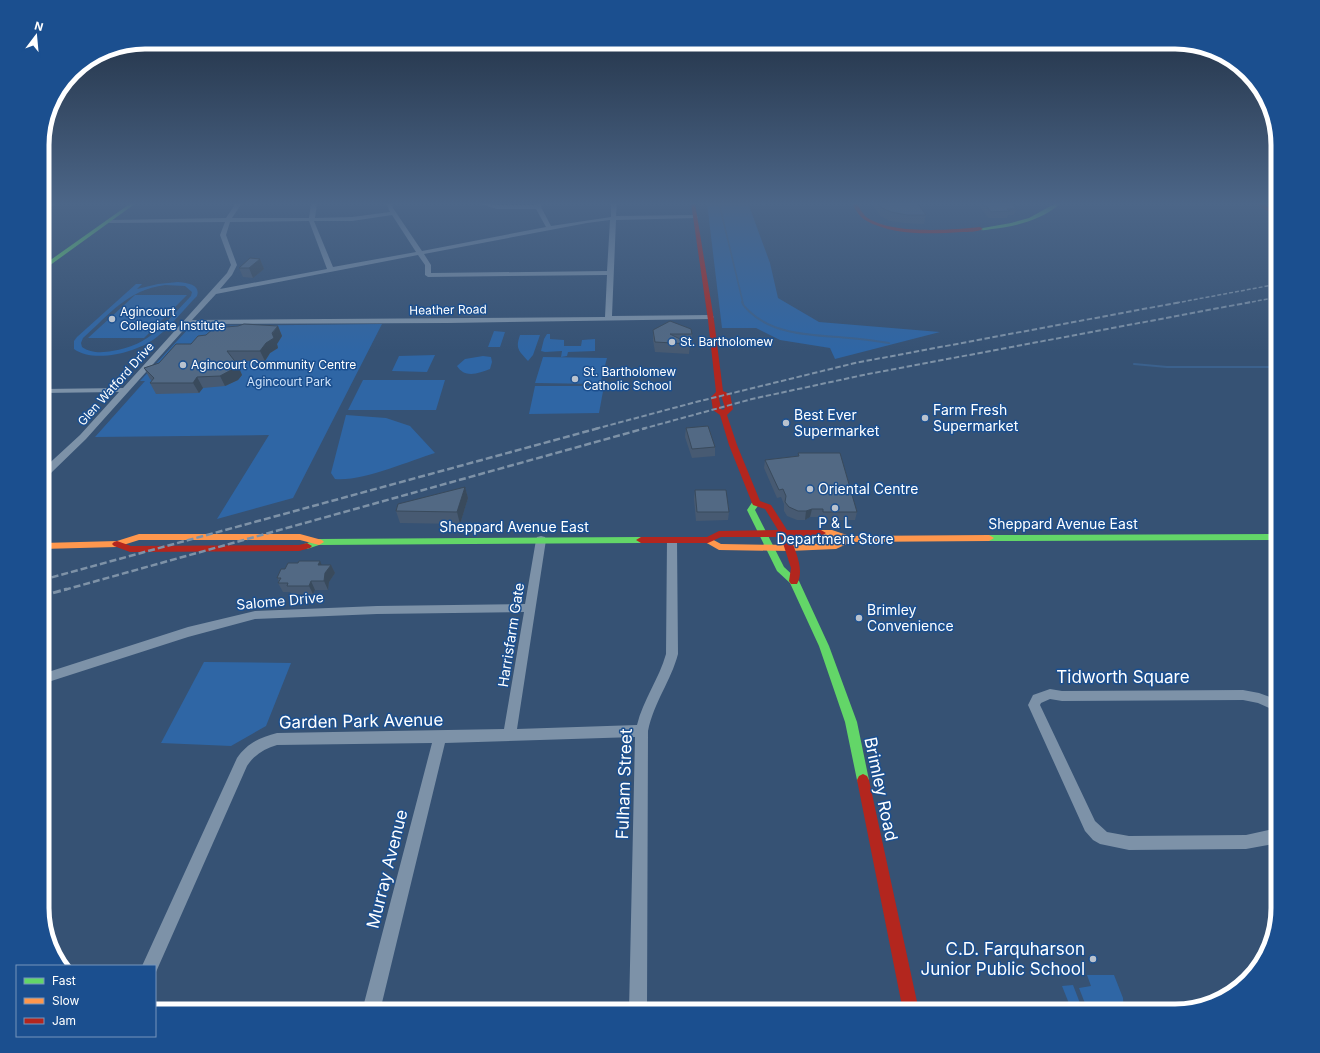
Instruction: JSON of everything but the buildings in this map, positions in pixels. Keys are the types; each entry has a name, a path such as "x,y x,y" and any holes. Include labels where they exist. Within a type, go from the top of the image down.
{"main road":[{"path":"49,264 66,252"},
{"name":"Brimley Road","path":"701,252 711,317 720,392 715,397 717,410 724,414 733,445 756,502 768,507 785,534 796,568 794,581"},
{"name":"Brimley Road","path":"756,502 751,510 780,569 794,581 824,646 850,722 910,1004"},
{"name":"Sheppard Avenue East","path":"49,546 117,544 130,549 299,548 319,542 708,540 719,534 832,533 848,539 1271,537"},
{"name":"Sheppard Avenue East","path":"708,540 719,547 789,548 836,546 848,539"}],"street":[{"name":"Glen Watford Drive","path":"49,469 83,437 230,274 234,265 229,252"},
{"path":"322,252 331,270"},
{"path":"214,292 424,252"},
{"path":"608,318 612,252"},
{"path":"420,253 428,265 427,273 432,276 610,273"},
{"name":"Heather Road","path":"186,322 448,321 711,317"},
{"path":"49,391 126,390"},
{"name":"Harrisfarm Gate","path":"510,734 541,540"},
{"name":"Fulham Street","path":"638,1004 642,731 655,692 670,665 672,654 672,540"},
{"name":"Salome Drive","path":"49,677 188,632 255,615 385,610 529,608"},
{"name":"Tidworth Square","path":"1271,703 1259,698 1242,695 1062,696 1050,694 1037,699 1034,705 1087,821 1098,835 1105,839 1129,844 1246,842 1271,838"},
{"name":"Garden Park Avenue","path":"150,965 247,752 263,743 277,739 440,737 642,731"},
{"name":"Murray Avenue","path":"373,1004 440,737"}],"green space":[{"path":"713,252 766,252 778,298 819,322 940,332 835,359 830,348 780,340 756,328 722,328"},
{"path":"178,282 185,283 195,287 198,292 197,296 158,336 140,347 105,356 93,356 74,349 74,341 77,337 136,284 142,284 137,289 158,284","holes":["165,285 185,286 192,292 191,296 165,324 137,344 108,352 92,351 82,347 81,343 83,338 120,304 129,298 140,292"]},
{"path":"135,295 187,295 144,338 88,338"},
{"name":"Agincourt Park","path":"382,324 293,498 217,519 269,435 95,437 145,381 140,381 189,328 198,326"},
{"path":"494,331 505,332 500,347 488,347"},
{"path":"547,334 550,334 550,339 564,340 564,346 581,346 582,340 595,339 595,351 568,352 567,356 561,357 562,351 541,351"},
{"path":"520,335 540,335 533,355 528,361 522,355 518,347"},
{"path":"435,355 427,372 392,371 399,356"},
{"path":"483,356 491,357 492,362 490,369 468,374 464,373 457,366 465,359"},
{"path":"543,357 607,358 600,384 535,383"},
{"path":"363,380 445,380 436,410 348,410"},
{"path":"535,386 604,386 599,413 529,414"},
{"path":"346,415 386,418 410,426 435,453 371,474 346,479 335,479 331,473"},
{"path":"204,662 291,663 266,726 231,746 161,743"},
{"path":"1087,975 1114,975 1123,998 1123,1004 1085,1004 1079,988 1091,986"},
{"path":"1073,985 1080,1004 1069,1004 1062,986"}],"waterway":[{"path":"731,252 743,303"},
{"path":"742,302 746,309 760,320 771,326 784,330 810,335 889,343"},
{"path":"1134,364 1167,367 1271,367"}],"railway":[{"path":"1176,303 1271,285"},
{"path":"1246,303 1271,298"},
{"path":"595,429 696,402 855,363 1181,302"},
{"path":"642,429 752,399 868,374 1251,302"},
{"path":"49,578 599,428"},
{"path":"64,590 646,428"},
{"path":"49,594 67,589"}],"traffic: fast":[{"path":"49,264 66,252"},
{"path":"756,503 751,510 780,569 794,581 824,646 851,722 863,780"},
{"path":"989,538 1271,537"},
{"path":"307,546 319,542 641,540"}],"traffic: slow":[{"path":"821,533 832,533 849,539 989,538"},
{"path":"49,546 117,544 139,537 300,537 319,542"},
{"path":"708,540 719,547 789,548 836,546 849,539"}],"traffic: jam":[{"path":"701,252 720,393"},
{"path":"720,393 715,397 717,410 723,414 733,445 756,503 768,507 785,534 796,568 794,581"},
{"path":"720,393 726,394 729,409 723,414"},
{"path":"641,540 708,540 719,534 821,533"},
{"path":"117,544 130,549 299,548 307,546"},
{"path":"863,780 910,1004"}],"place":[{"name":"Agincourt Collegiate Institute","path":"112,319"},
{"name":"St. Bartholomew","path":"672,342"},
{"name":"Agincourt Community Centre","path":"183,365"},
{"name":"St. Bartholomew Catholic School","path":"575,379"},
{"name":"Farm Fresh Supermarket","path":"925,418"},
{"name":"Best Ever Supermarket","path":"786,423"},
{"name":"Oriental Centre","path":"810,489"},
{"name":"P & L Department Store","path":"835,508"},
{"name":"Brimley Convenience","path":"859,618"},
{"name":"C.D. Farquharson Junior Public School","path":"1093,959"}]}
